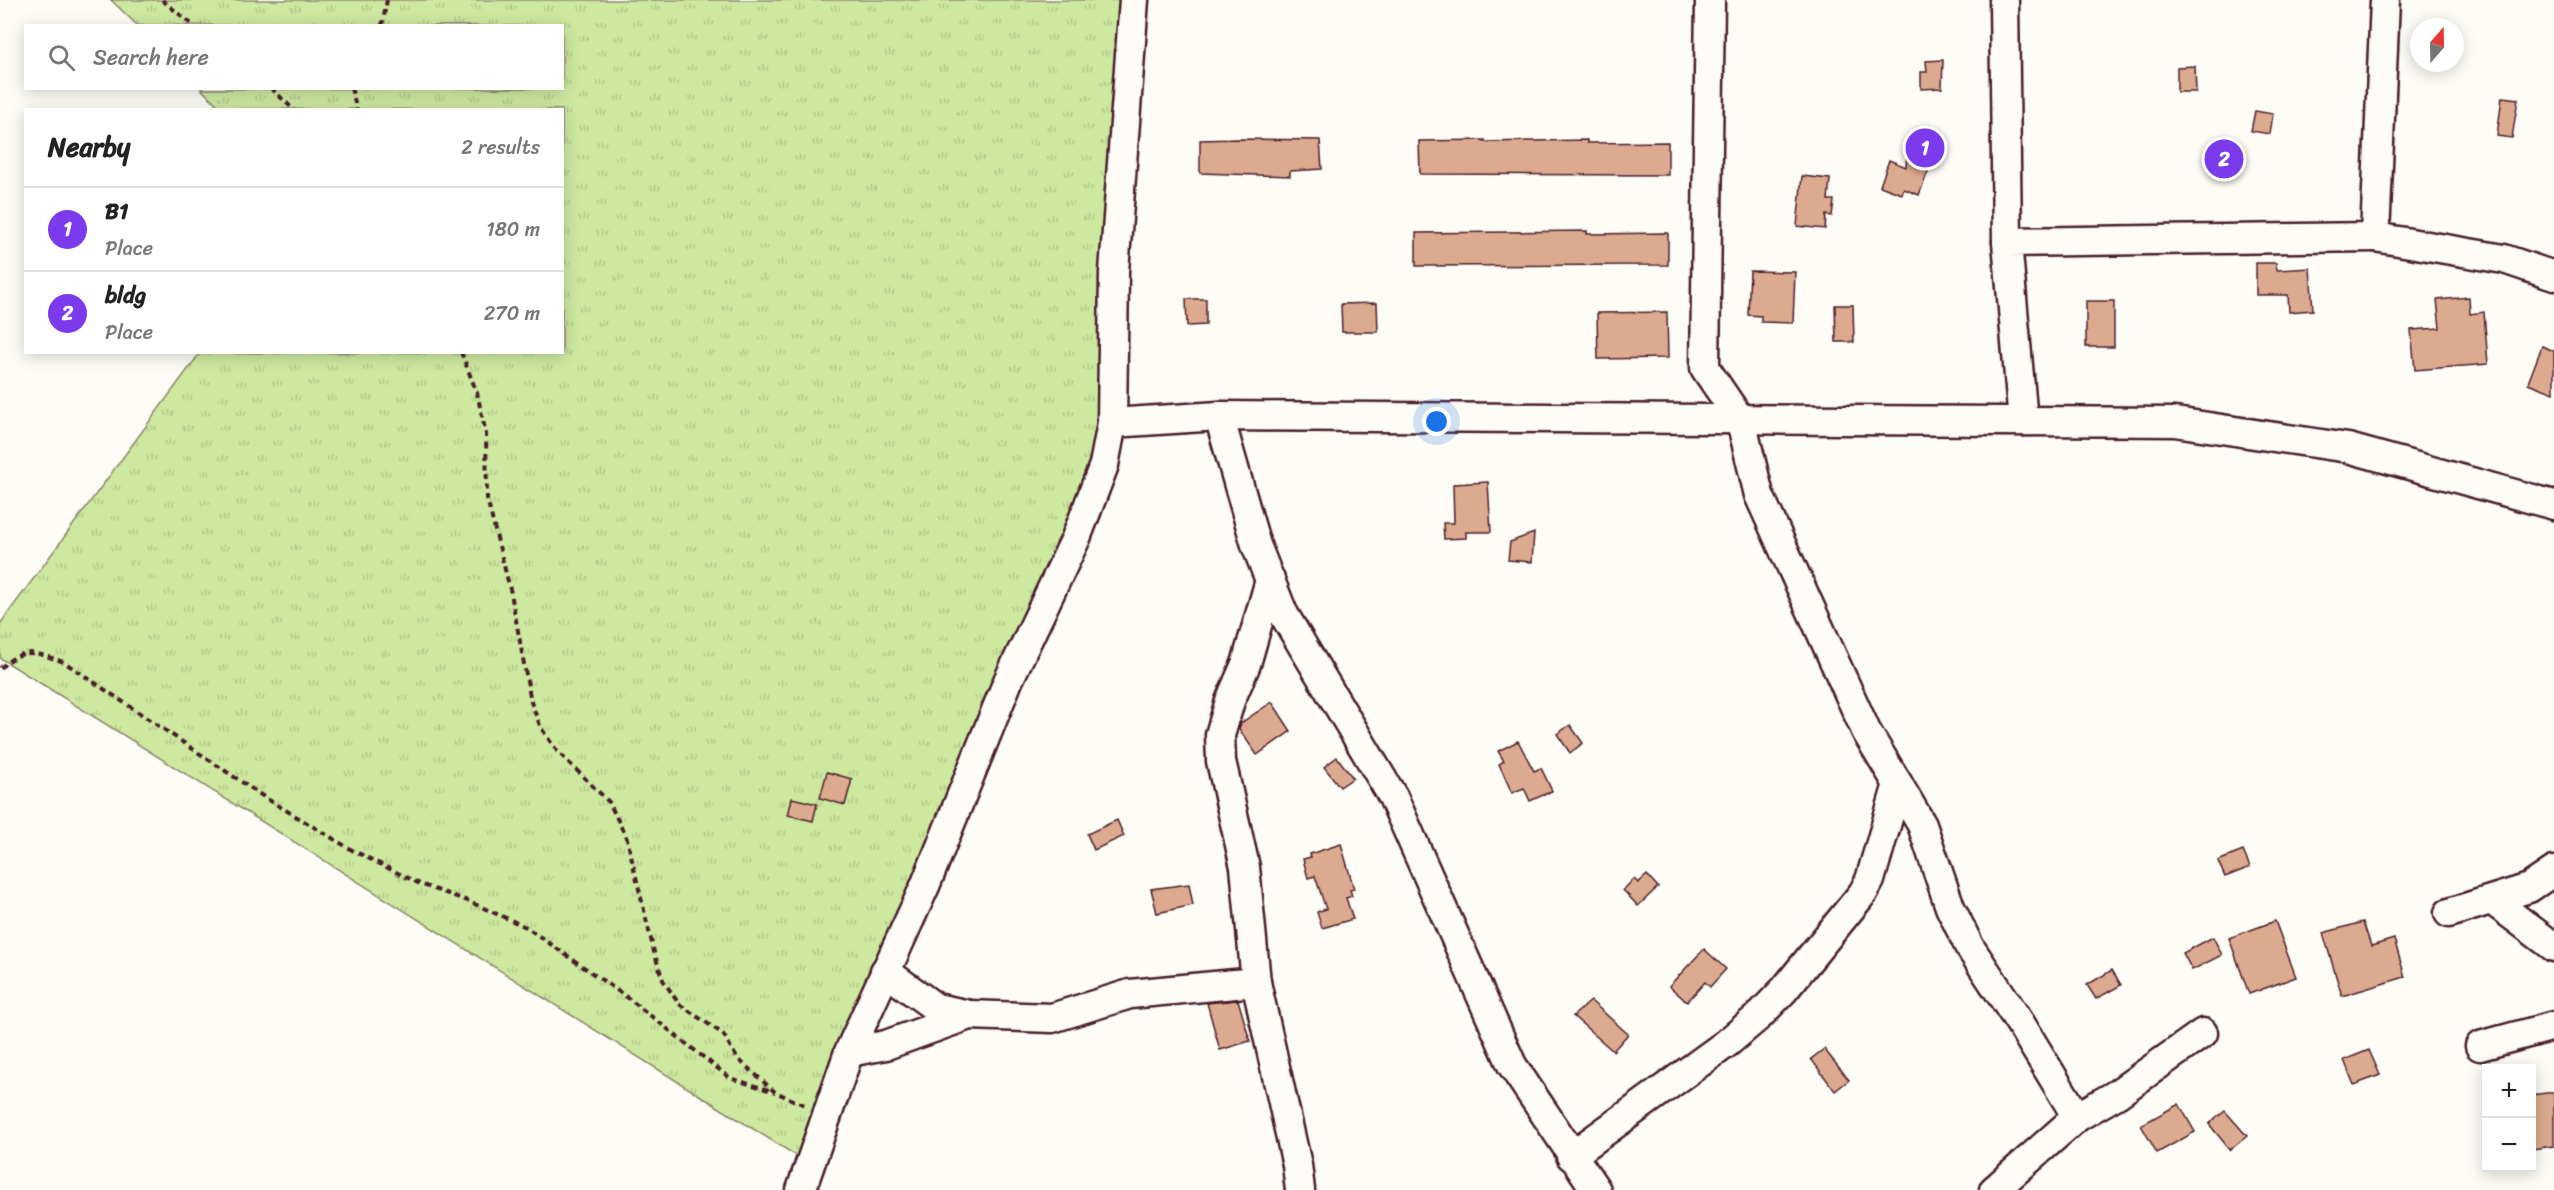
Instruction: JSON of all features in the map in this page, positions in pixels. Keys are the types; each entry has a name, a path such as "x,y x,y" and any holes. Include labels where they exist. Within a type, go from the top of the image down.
{"street":[{"path":"801,1190 849,1053 926,886 1008,681 1076,538 1104,465 1112,423 1114,272 1134,0"},
{"path":"1710,0 1704,362 1708,373 1741,421 1759,495 1866,731 1922,825 1950,907 1969,946 2020,1023 2077,1117"},
{"path":"2004,0 2007,242 2023,421"},
{"path":"2375,237 2385,0"},
{"path":"2007,242 2375,237 2504,258 2554,276"},
{"path":"1112,423 1219,416 2175,422 2348,448 2554,505"},
{"path":"1219,416 1256,545 1283,613 1393,797 1512,1065 1596,1190"},
{"path":"1270,580 1246,664 1230,700 1220,735 1221,761 1245,867 1256,982 1297,1165 1300,1190"},
{"path":"1571,1156 1727,1043 1759,1016 1784,990 1858,900 1870,880 1898,784"},
{"path":"2449,913 2529,888 2554,871"},
{"path":"2492,900 2554,947"},
{"path":"885,971 936,1008 969,1014 1052,1018 1130,994 1256,982"},
{"path":"849,1053 886,1045 969,1014"},
{"path":"2480,1046 2554,1026"},
{"path":"1994,1190 2077,1117 2117,1094 2203,1033"}],"path":[{"path":"162,0 192,24"},
{"path":"382,24 387,0"},
{"path":"273,90 292,108"},
{"path":"352,90 356,108"},
{"path":"462,354 480,403 486,434 488,499 511,592 531,702 541,728 557,751 609,802 627,839 663,980 679,1004 723,1035 737,1058 775,1092"},
{"path":"0,668 15,655 31,651 64,662 264,797 352,850 420,884 468,901 526,927 628,998 730,1078 775,1092 826,1115"}],"green space":[{"path":"111,0 1134,0 1112,423 811,1165 0,658 0,624 199,354 564,354 564,108 221,108 202,90 564,90 564,24 136,24"}],"building":[{"path":"1943,60 1942,88 1921,89 1921,72 1927,72 1926,61"},
{"path":"2195,66 2196,92 2177,92 2177,67"},
{"path":"2502,97 2518,99 2512,138 2497,136"},
{"path":"2255,111 2273,114 2270,134 2251,131"},
{"path":"1908,139 1943,142 1942,162 1932,161 1919,195 1904,189 1902,194 1880,186 1889,160 1906,167"},
{"path":"1200,140 1320,140 1322,169 1290,171 1290,176 1200,173"},
{"path":"1485,140 1485,142 1587,140 1587,143 1668,142 1668,175 1420,174 1419,141"},
{"path":"2234,146 2236,171 2213,172 2212,148"},
{"path":"1802,176 1830,179 1828,200 1834,200 1832,216 1826,215 1825,229 1797,226"},
{"path":"1587,231 1587,234 1668,233 1668,265 1416,266 1416,233"},
{"path":"2256,263 2276,263 2277,270 2310,268 2313,310 2289,312 2288,295 2256,295"},
{"path":"1750,271 1795,272 1793,323 1761,322 1761,316 1748,315"},
{"path":"2469,297 2470,314 2484,312 2488,364 2415,370 2411,330 2440,328 2437,300"},
{"path":"1186,299 1206,299 1206,325 1187,326"},
{"path":"2086,301 2114,301 2114,347 2086,347"},
{"path":"1377,303 1378,332 1342,332 1341,304"},
{"path":"1835,305 1853,305 1854,342 1836,342"},
{"path":"1667,312 1668,358 1598,359 1597,313"},
{"path":"2542,346 2554,351 2554,393 2528,383"},
{"path":"1488,482 1491,532 1466,532 1466,538 1444,539 1443,523 1454,523 1453,484"},
{"path":"1534,533 1532,562 1508,560 1510,542"},
{"path":"1272,702 1291,731 1257,755 1239,729 1241,723"},
{"path":"1570,725 1583,743 1570,753 1557,734"},
{"path":"1518,741 1534,771 1541,768 1552,791 1530,801 1524,788 1512,793 1499,764 1504,761 1498,751"},
{"path":"1337,757 1353,778 1340,787 1324,767"},
{"path":"827,772 852,779 845,805 820,798"},
{"path":"792,798 817,804 813,821 788,815"},
{"path":"1117,820 1124,836 1094,850 1087,834"},
{"path":"1341,844 1354,889 1350,890 1352,896 1346,898 1353,919 1322,928 1317,912 1326,909 1315,876 1308,878 1303,859 1311,857 1310,854"},
{"path":"2243,851 2250,867 2225,877 2218,861"},
{"path":"1647,875 1658,887 1638,906 1623,890 1634,879 1638,883"},
{"path":"1189,884 1193,905 1157,913 1151,889"},
{"path":"2275,921 2296,977 2249,994 2229,938"},
{"path":"2363,922 2371,946 2394,939 2405,977 2342,996 2323,933"},
{"path":"2213,937 2222,955 2192,970 2183,953"},
{"path":"1704,949 1726,969 1710,987 1705,982 1687,1002 1669,986"},
{"path":"2112,970 2121,985 2096,999 2087,985"},
{"path":"1238,1000 1250,1041 1220,1050 1207,1003"},
{"path":"1591,1001 1628,1034 1613,1051 1573,1016"},
{"path":"1824,1049 1849,1080 1835,1091 1811,1059"},
{"path":"2369,1050 2380,1075 2354,1085 2344,1060"},
{"path":"2554,1092 2554,1146 2536,1148 2536,1094"},
{"path":"2179,1104 2195,1132 2157,1153 2141,1125"},
{"path":"2225,1111 2247,1136 2230,1150 2209,1124"}],"place":[{"name":"B1","path":"1925,148"},
{"name":"bldg","path":"2224,159"}]}
